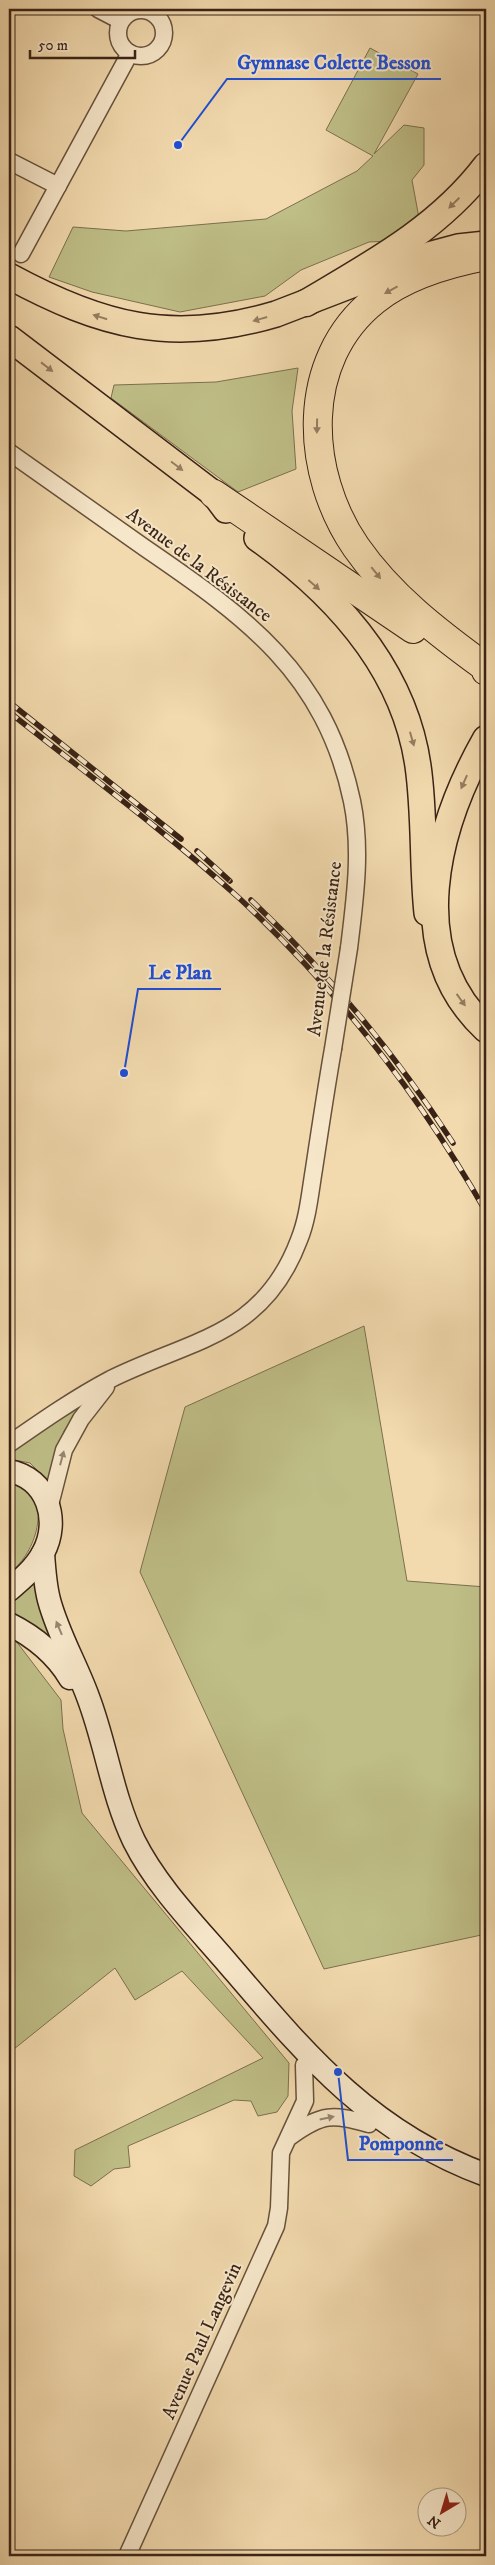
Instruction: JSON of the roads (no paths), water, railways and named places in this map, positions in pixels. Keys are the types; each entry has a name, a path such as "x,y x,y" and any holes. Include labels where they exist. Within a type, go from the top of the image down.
{"highway":[{"path":"306,303 413,237 460,197 486,166"},
{"path":"486,256 466,260 420,276 382,295 360,313 338,343 330,362 319,399 316,431 323,478 330,499 355,545 397,596 435,630 485,667 486,671"},
{"path":"214,494 486,678"},
{"path":"486,739 475,759 452,813 438,867 434,899 444,966 455,992 486,1029"}],"main road":[{"path":"9,276 49,298 84,312 132,326 177,330 224,326 260,319 432,254 458,247 486,244"},
{"path":"9,338 214,494 234,522 278,553 326,596 357,628 381,664 396,693 418,766 427,914 444,966"},
{"path":"9,1471 22,1473 40,1487 50,1505 50,1531 44,1552 26,1576 9,1590"},
{"path":"44,1552 49,1600 89,1698 115,1793 134,1842 157,1879 284,2029 333,2081 402,2135 434,2152 486,2175"},
{"path":"9,1624 44,1645 60,1661 71,1680 81,1702 102,1788 133,1857 179,1922 304,2065 330,2092 369,2124 428,2164 486,2188"}],"street":[{"path":"98,9 121,21"},
{"path":"135,10 153,11 163,24 164,32 159,47 145,55 130,53 120,42 118,28 121,21 135,10"},
{"path":"21,254 130,53"},
{"path":"9,161 58,186"},
{"name":"Avenue de la Résistance","path":"9,452 179,571 251,625 280,656 322,715 337,747 352,801 357,844 356,890 349,948 305,1222 293,1255 280,1278 263,1301 232,1326 211,1338 112,1379 58,1411 9,1444"},
{"name":"Avenue de la Résistance","path":"50,1505 64,1450 81,1419 112,1379"},
{"name":"Avenue Paul Langevin","path":"127,2556 276,2226 279,2208 281,2153 305,2101 304,2065"},
{"path":"290,2137 322,2118 337,2116 369,2124"}],"railway":[{"path":"9,702 181,839"},
{"path":"9,712 154,826 211,874 239,898 310,969 343,1007 405,1086 486,1212"},
{"path":"197,851 230,881"},
{"path":"251,900 307,956 359,1015 408,1077 453,1143"}],"place":[{"name":"Gymnase Colette Besson","path":"178,145"},
{"name":"Le Plan","path":"124,1073"},
{"name":"Pomponne","path":"338,2072"}]}
